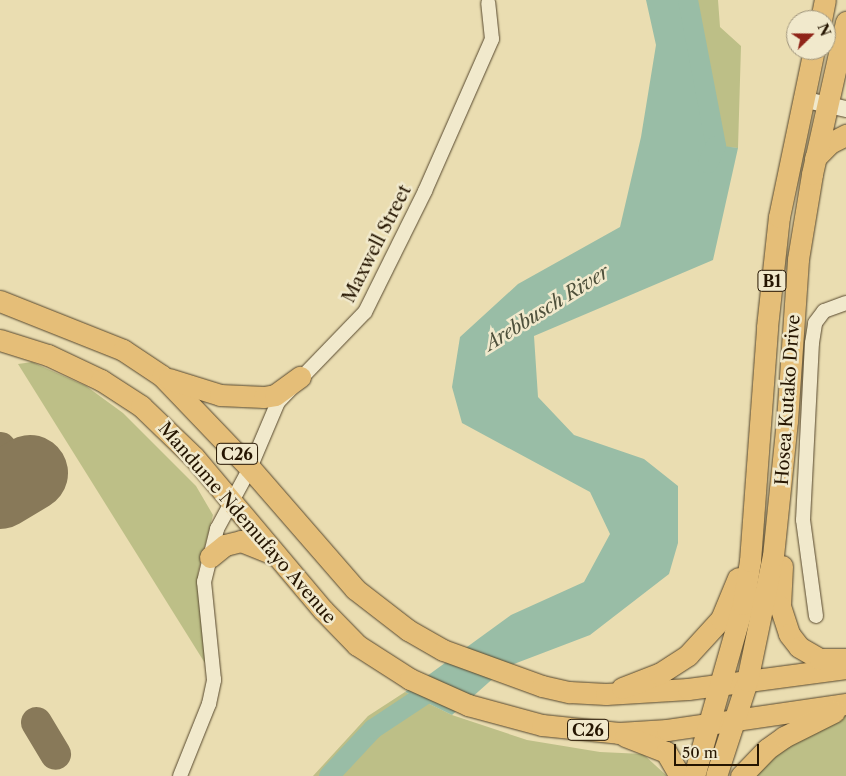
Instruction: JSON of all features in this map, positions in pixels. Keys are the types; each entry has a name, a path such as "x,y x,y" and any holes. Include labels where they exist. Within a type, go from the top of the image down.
{"main road":[{"name":"Hosea Kutako Drive","path":"735,718 747,681 773,556 787,421 798,259 815,158 836,107 846,22"},
{"name":"Hosea Kutako Drive","path":"694,776 743,604 755,515 773,266 779,217 812,60"},
{"path":"815,158 830,143 846,136"},
{"name":"Mandume Ndemufayo Avenue","path":"0,301 122,350 162,376 250,468 355,589 408,630 443,650 510,675 569,692 606,694 721,685 846,668"},
{"name":"Mandume Ndemufayo Avenue","path":"0,340 48,355 122,392 168,430 232,500 351,640 410,679 468,706 542,724 619,733 667,730 710,721 846,704"},
{"path":"162,376 220,395 243,397 275,396 300,377"},
{"path":"787,421 780,606 783,622 799,647 809,654 820,659 846,659"},
{"path":"606,694 659,674 688,655 711,630 732,595 755,515"},
{"path":"210,556 225,545 240,541 279,557"},
{"path":"741,776 767,749 784,737 846,708"},
{"name":"B1","path":"716,776 735,718"},
{"path":"619,733 666,752 680,776"}],"street":[{"name":"Maxwell Street","path":"180,776 209,704 214,680 204,582 217,529 250,468 278,402 300,377 357,322 370,304 425,191 492,39 488,3"},
{"path":"802,99 836,107"},
{"path":"816,616 803,520 812,344 815,323 824,311 846,303"}],"shaded area":[{"path":"688,0 718,0 720,27 741,46 738,148 716,146"},
{"path":"32,362 86,386 123,413 196,486 213,515 198,573 208,668 18,364"},
{"path":"405,692 452,715 527,740 600,752 643,754 667,776 313,776 368,716"},
{"path":"846,713 846,776 744,776 768,758"}],"water":[{"path":"646,0 688,0 716,145 738,148 713,260 534,336 538,397 574,435 644,459 678,486 678,543 669,574 590,635 506,667 452,715 405,692 511,615 584,582 610,534 590,492 462,423 452,387 460,337 518,284 620,227 641,137 656,45"}],"waterway":[{"name":"Arebbusch River","path":"688,0 716,146 708,163"},
{"name":"Arebbusch River","path":"329,776 373,729 441,684"}],"taxiway":[{"path":"0,447 15,463 17,481"},
{"path":"36,722 55,754"}],"runway":[{"path":"0,491 30,473"}]}
